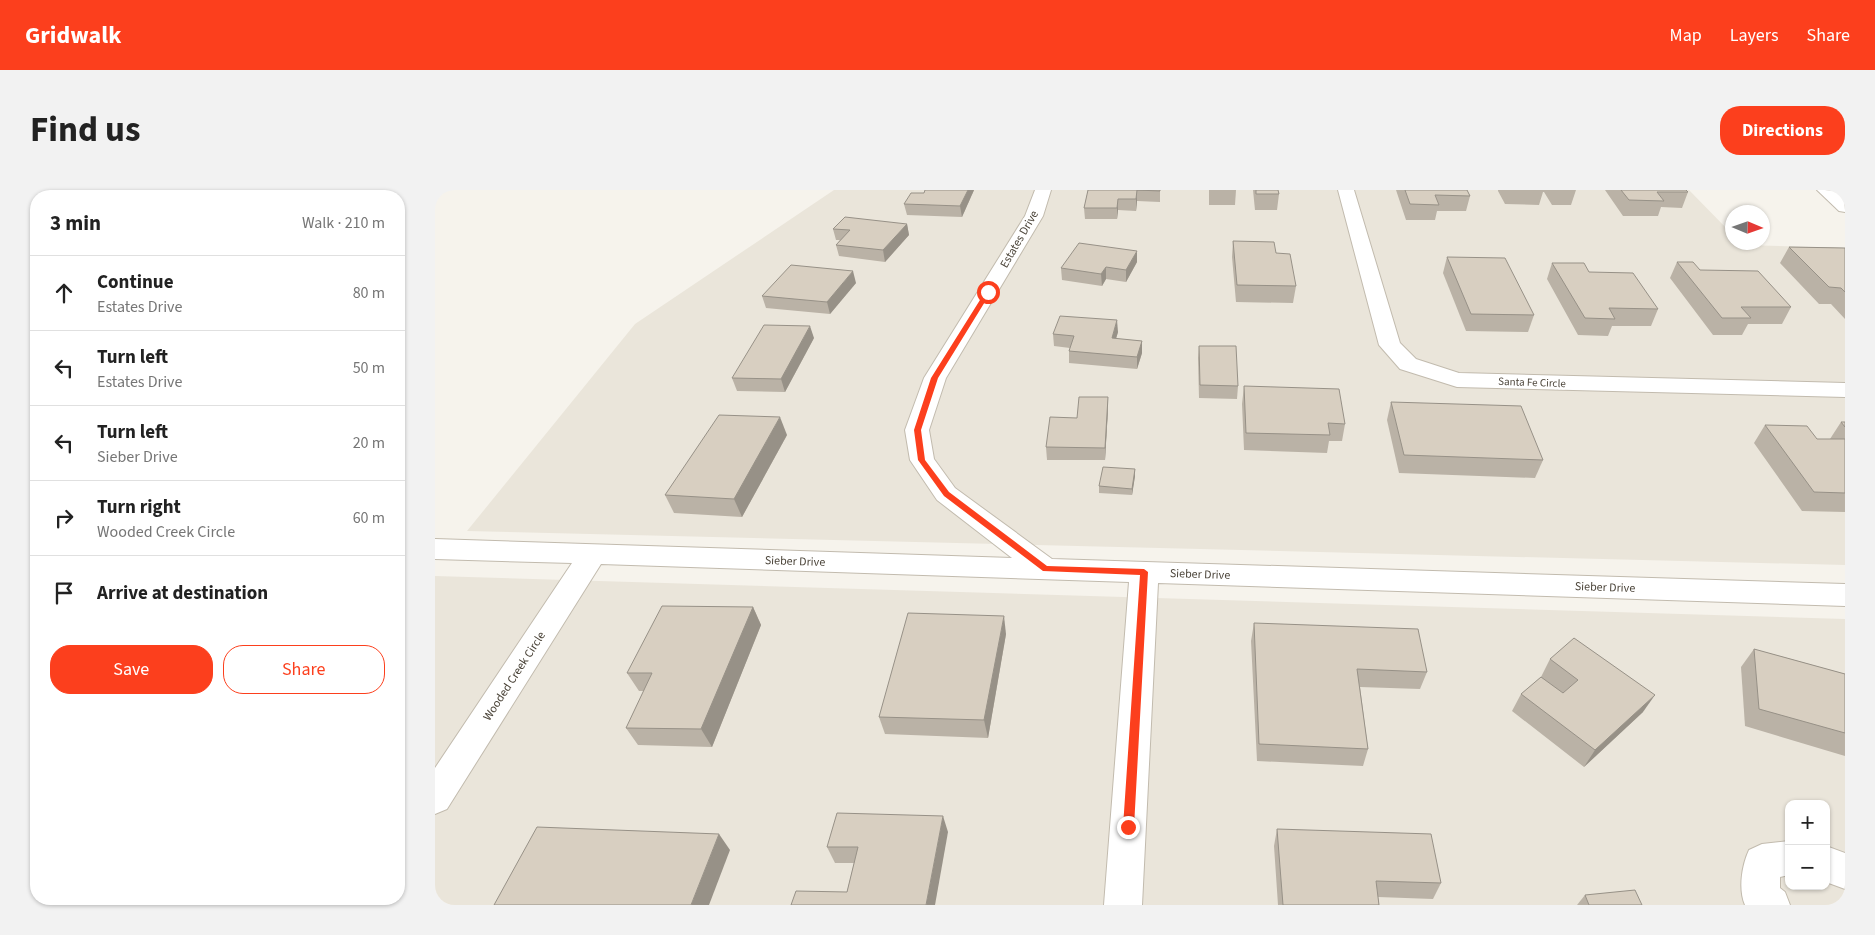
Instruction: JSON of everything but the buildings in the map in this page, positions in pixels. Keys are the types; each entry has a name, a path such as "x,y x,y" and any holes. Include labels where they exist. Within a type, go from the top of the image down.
{"street":[{"name":"Estates Drive","path":"1043,190 1034,216 935,378 917,430 922,460 946,494 1045,569"},
{"name":"Santa Fe Circle","path":"1346,190 1390,345 1408,364 1457,380 1845,390"},
{"path":"1825,190 1845,207"},
{"name":"Sieber Drive","path":"435,549 1845,595"},
{"name":"Wooded Creek Circle","path":"435,798 593,554"},
{"path":"1123,905 1144,572"},
{"path":"1771,905 1761,897 1762,862 1785,859"},
{"path":"1830,865 1845,871"}],"shaded area":[{"path":"834,190 1689,190 1725,227 1725,250 1770,250 1770,246 1845,248 1845,565 467,531 635,324"},
{"path":"435,576 1845,619 1845,905 435,905"}],"route":[{"path":"988,292 935,378 917,430 922,460 946,494 1045,569 1144,572 1128,827"}]}
